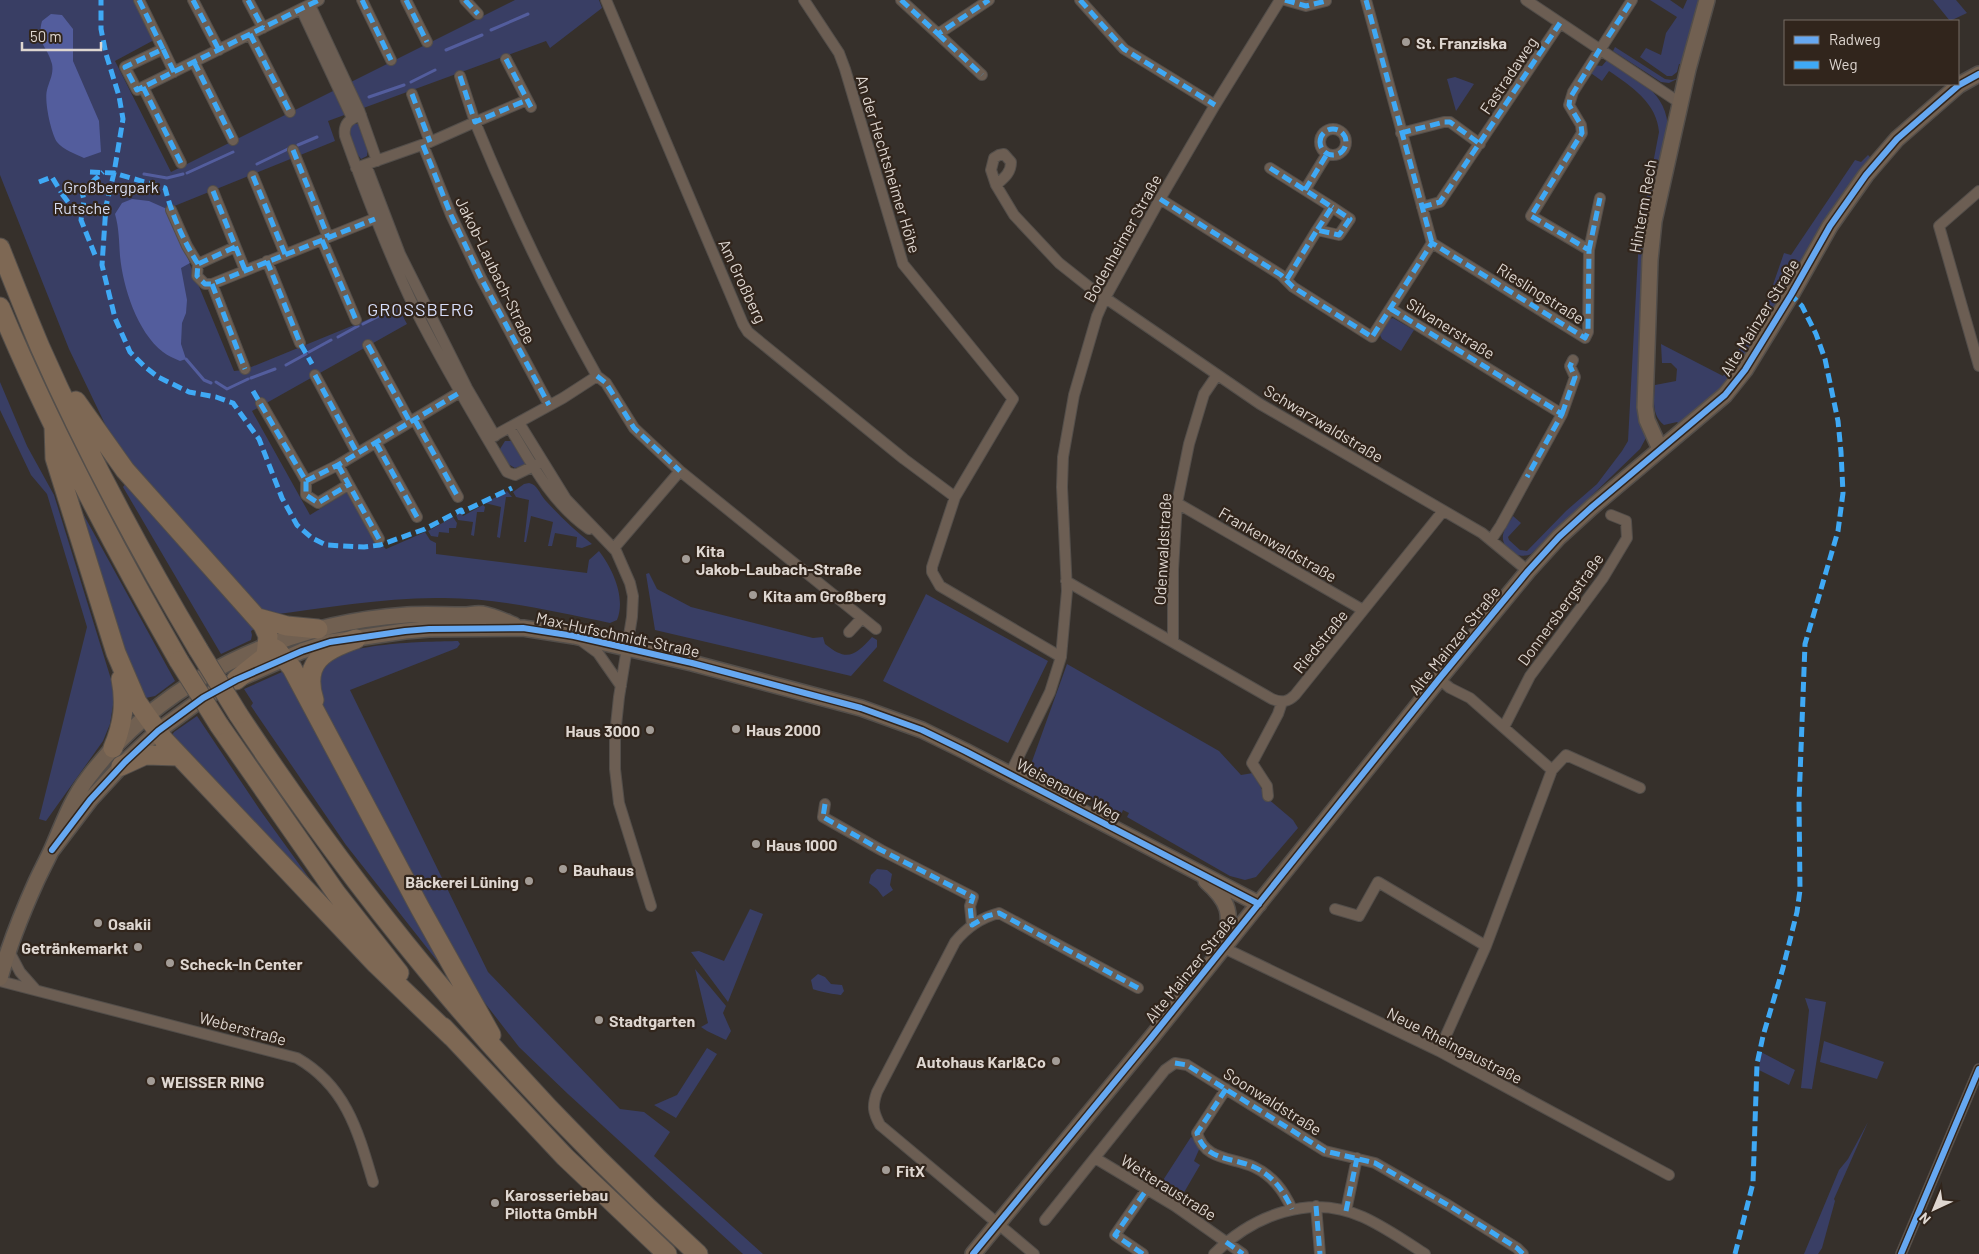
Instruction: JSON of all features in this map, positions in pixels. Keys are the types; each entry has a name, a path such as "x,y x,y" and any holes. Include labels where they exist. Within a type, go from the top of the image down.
{"highway":[{"path":"0,248 41,347 81,434 128,528 198,649 282,781 413,956 510,1068 583,1146 650,1211 698,1254"},
{"path":"0,307 54,426 108,534 179,661 219,725 336,893 452,1037"},
{"path":"41,347 86,416 125,470 258,618 268,633 268,645 264,659 236,680"},
{"path":"54,426 55,458 116,654 128,683 152,724 179,756 376,964 452,1037 566,1158 667,1254"},
{"path":"258,618 287,626 318,629"},
{"path":"318,715 310,685 314,664 330,649 356,639"},
{"path":"268,645 277,650 286,659 318,715 420,908 510,1068"},
{"path":"113,748 122,721 124,708 116,654"},
{"path":"120,766 144,755 179,756"}],"street":[{"path":"139,0 174,72"},
{"path":"193,0 219,50"},
{"path":"248,0 263,28"},
{"path":"362,0 391,60"},
{"path":"406,0 427,42"},
{"path":"465,0 478,14"},
{"name":"Am Großberg","path":"606,0 748,332 904,459 955,497"},
{"name":"An der Hechtsheimer Höhe","path":"804,0 839,53 903,264 1014,399 955,497"},
{"path":"901,0 982,75"},
{"path":"938,34 989,0"},
{"path":"1080,0 1124,49 1215,105"},
{"name":"Bodenheimer Straße","path":"1010,774 1050,692 1060,657 1066,581 1062,487 1063,457 1074,395 1097,316 1160,199 1280,0"},
{"path":"1285,0 1306,6 1326,1"},
{"path":"1366,0 1432,244 1391,309"},
{"path":"1589,250 1531,216 1582,133 1581,125 1569,105 1570,98 1632,0"},
{"name":"Hinterm Rech","path":"1660,449 1647,420 1645,407 1650,260 1654,221 1680,103 1707,0"},
{"path":"1528,1 1680,103"},
{"path":"163,49 125,67 137,90 309,4 356,117 377,161"},
{"name":"Fastradaweg","path":"1422,207 1440,202 1560,23"},
{"path":"250,34 290,112"},
{"path":"361,167 529,103 506,59"},
{"path":"194,62 233,140"},
{"name":"Alte Mainzer Straße","path":"973,1254 1224,948 1528,571 1572,525 1724,395 1745,370 1792,295 1830,226 1866,175 1897,139 1959,85 1979,74"},
{"path":"460,76 475,122 502,189 531,252 597,376 606,383 634,428 680,471 876,629"},
{"path":"143,87 181,163"},
{"name":"Jakob-Laubach-Straße","path":"412,94 426,143 451,215 481,278 549,405"},
{"path":"356,117 344,130 361,167 415,308 491,438 509,474 515,475 538,464"},
{"path":"1401,132 1450,122 1480,144"},
{"path":"293,150 356,320"},
{"path":"1305,190 1326,154"},
{"path":"1270,168 1350,219 1339,235 1318,230"},
{"path":"253,176 285,254"},
{"name":"Schwarzwaldstraße","path":"996,185 1014,215 1059,263 1105,298 1260,404 1491,540 1528,571"},
{"path":"213,191 245,270"},
{"path":"1979,191 1939,226 1979,366"},
{"name":"Rieslingstraße","path":"1432,244 1584,338 1588,332 1589,250 1600,198"},
{"name":"Silvanerstraße","path":"1160,199 1286,279 1293,287 1372,337 1391,309 1562,414"},
{"path":"1286,279 1332,207"},
{"path":"171,210 187,246 198,264 197,276 205,284 212,284 379,217"},
{"path":"379,217 425,303 463,390"},
{"path":"198,264 235,247"},
{"path":"267,261 300,343"},
{"path":"212,284 245,369"},
{"path":"415,308 425,303"},
{"path":"368,344 458,497"},
{"path":"1491,540 1562,414 1575,377 1570,366 1573,360"},
{"name":"Odenwaldstraße","path":"1173,642 1173,570 1177,503 1190,444 1204,394 1217,374"},
{"path":"315,375 357,453"},
{"path":"491,438 597,376"},
{"path":"306,481 376,443 463,390"},
{"path":"261,403 306,481 306,495 318,503 348,485"},
{"path":"514,426 538,464 553,495 585,527 605,539 614,548 630,583 632,596 632,617 626,648"},
{"path":"376,443 417,517"},
{"path":"338,465 380,539"},
{"path":"614,548 680,471"},
{"path":"955,497 932,567 932,572 940,586 1060,657"},
{"name":"Frankenwaldstraße","path":"1177,503 1363,610"},
{"name":"Riedstraße","path":"1268,796 1267,786 1252,763 1278,714 1282,702 1295,695 1444,511"},
{"name":"Donnersbergstraße","path":"1504,727 1530,676 1603,578 1627,538 1626,521 1611,515"},
{"path":"1066,581 1272,700 1282,702"},
{"name":"Max-Hufschmidt-Straße","path":"52,850 152,724 199,679 235,660 268,645 318,629 362,619 440,614 482,614 523,628"},
{"path":"849,632 862,618"},
{"name":"Max-Hufschmidt-Straße","path":"0,979 34,885 52,850 64,818 77,794 113,748 152,724 236,680 330,642 429,629 523,628 574,636 733,673 861,708"},
{"name":"Max-Hufschmidt-Straße","path":"574,636 598,653 621,686"},
{"name":"Max-Hufschmidt-Straße","path":"626,648 615,735 615,769 619,803 651,906"},
{"path":"1439,679 1450,688 1470,698 1552,770"},
{"name":"Weisenauer Weg","path":"861,708 922,730 1259,904"},
{"path":"1439,1051 1486,946 1552,770 1566,755 1640,788"},
{"path":"825,804 823,817 881,850 973,897 970,906 972,925"},
{"path":"1196,872 1215,889 1228,908 1230,919 1224,948"},
{"path":"1335,909 1360,916 1378,882 1486,946"},
{"name":"Alte Mainzer Straße","path":"997,1224 880,1125 873,1112 873,1103 877,1092 951,950 965,930 987,916 999,913 1138,988"},
{"name":"Neue Rheingaustraße","path":"1224,948 1439,1051 1669,1175"},
{"path":"9,952 20,972 36,990"},
{"name":"Weberstraße","path":"0,979 297,1058 322,1076 348,1110 359,1137 373,1182"},
{"name":"Soonwaldstraße","path":"1176,1063 1187,1065 1325,1151 1375,1162 1448,1205 1517,1248 1523,1254"},
{"name":"Wetteraustraße","path":"1045,1220 1165,1070 1176,1063"},
{"path":"1901,1254 1979,1069"},
{"path":"1226,1089 1197,1133 1199,1140 1204,1148 1214,1154 1254,1167 1272,1179 1282,1188 1292,1209"},
{"name":"Wetteraustraße","path":"1095,1158 1175,1206 1243,1254"},
{"path":"1346,1211 1356,1158"},
{"path":"1143,1254 1115,1235 1148,1189"},
{"path":"1316,1206 1320,1254"},
{"path":"1214,1254 1226,1242 1266,1217 1292,1209 1316,1206 1346,1211 1363,1217 1387,1229 1425,1254"},
{"path":"997,1224 1034,1254"}],"green space":[{"name":"Großbergpark","path":"0,0 134,0 154,40 115,61 171,172 515,0 599,0 602,8 550,48 546,41 328,121 335,141 167,209 234,371 244,370 398,307 407,324 252,411 310,515 349,491 378,542 386,549 425,532 430,540 436,543 436,554 587,573 589,560 599,551 609,566 617,584 620,602 617,620 610,623 527,606 485,600 444,598 400,599 269,615 256,606 116,447 69,349 0,175"},
{"path":"1650,0 1670,0 1683,9 1687,0 1699,0 1683,65 1679,64 1677,72 1672,76 1667,76 1640,57 1646,48 1661,55 1666,33 1677,17"},
{"path":"1933,0 1956,0 1967,13 1949,20"},
{"path":"1615,47 1665,79 1679,78 1669,83 1661,82 1613,51"},
{"path":"1607,60 1649,88 1663,107 1667,119 1668,133 1653,196 1647,436 1640,449 1531,554 1521,556 1508,549 1503,540 1505,530 1513,516 1521,523 1508,537 1509,540 1520,550 1527,551 1566,511 1597,484 1628,441 1639,237 1659,132 1653,112 1642,96 1634,89 1609,71 1602,81 1588,71 1594,65 1602,66"},
{"path":"1455,77 1474,84 1456,111 1447,79"},
{"path":"354,124 358,124 360,127 368,147 367,156 361,159 354,149 351,137 350,129"},
{"path":"1868,155 1871,158 1843,193 1731,381 1679,424 1677,422 1664,425 1655,412 1655,385 1676,381 1677,369 1671,363 1662,363 1661,344 1723,376 1767,302 1784,253 1791,255 1855,160 1861,162"},
{"path":"1393,318 1414,330 1401,351 1382,339 1380,335 1389,319"},
{"path":"0,382 27,446 54,495 119,705 113,705 110,724 103,741 46,821 39,819 87,627 47,494 31,475 0,410"},
{"path":"505,441 511,441 526,464 515,468 508,464 500,449"},
{"path":"126,483 256,628 251,631 251,640 221,654 123,487"},
{"path":"529,483 536,487 545,500 592,544 582,548 576,547 577,537 555,533 552,546 548,546 553,522 531,516 526,542 524,542 529,500 516,497 513,492 524,484"},
{"path":"507,491 512,497 506,497 500,538 497,537 501,507 485,503"},
{"path":"483,505 485,507 484,512 477,512 474,536 471,535 473,522 458,520 456,515 460,513 463,516"},
{"path":"81,510 175,681 155,696 141,699"},
{"path":"453,517 457,523 456,528 449,528 449,533 439,532 438,537 431,536 428,531"},
{"path":"649,573 657,589 691,607 813,638 823,637 825,644 845,655 861,649 872,637 877,640 877,647 851,676 655,630 646,574"},
{"path":"926,594 1048,661 1008,743 883,681"},
{"path":"458,641 460,644 457,648 350,690 488,972 620,1109 644,1112 670,1132 654,1156 763,1254 743,1254 519,1047 481,998 448,947 321,706 317,678 320,669 329,660 344,653 363,648 406,643"},
{"path":"1067,664 1219,751 1241,775 1253,773 1266,797 1293,820 1298,828 1256,877 1245,880 1230,876 1127,817 1129,813 1123,810 1121,815 1030,767"},
{"path":"282,672 288,675 457,986 346,845 251,706 253,703 244,689"},
{"path":"197,716 260,810 317,889 172,735"},
{"path":"877,869 887,870 892,874 890,885 893,890 883,897 869,883 871,875"},
{"path":"750,909 763,914 728,1002 691,952 699,951 724,961"},
{"path":"695,969 726,1006 723,1013 731,1031 726,1040 701,1027 708,1023"},
{"path":"818,974 825,977 831,984 842,985 844,991 841,995 813,989 811,980"},
{"path":"1805,998 1826,1002 1812,1089 1801,1088 1809,1010"},
{"path":"1824,1041 1884,1062 1877,1079 1820,1062"},
{"path":"707,1048 717,1054 676,1118 654,1105 677,1095"},
{"path":"1761,1052 1795,1070 1789,1085 1759,1070"},
{"path":"1868,1122 1834,1199 1822,1248 1818,1254 1804,1254 1839,1170 1848,1159"},
{"path":"1191,1137 1201,1145 1194,1161 1200,1165 1179,1201 1158,1188"}],"shaded area":[{"path":"51,14 62,15 73,29 73,61 99,121 101,152 84,158 66,150 57,142 52,132 46,95 52,74 52,64 40,35 42,21"},
{"path":"132,199 149,201 167,209 190,263 181,268 187,300 186,313 182,323 181,344 186,359 180,361 165,353 146,333 128,295 124,281 115,214 122,203"}],"waterway":[{"path":"491,30 528,14"},
{"path":"446,50 482,35"},
{"path":"411,82 435,70"},
{"path":"369,97 404,85"},
{"path":"298,145 317,137"},
{"path":"257,164 290,148"},
{"path":"187,173 233,152"},
{"path":"144,174 167,178 183,174"},
{"path":"363,324 385,313"},
{"path":"338,337 358,326"},
{"path":"309,352 331,340"},
{"path":"286,365 306,354"},
{"path":"186,359 204,380 211,383"},
{"path":"251,378 275,369"},
{"path":"216,382 227,389 248,379"}],"marked path":[{"path":"90,172 114,173 123,119 119,96 106,54 101,29 101,0"},
{"path":"139,0 163,49"},
{"path":"193,0 219,50"},
{"path":"248,0 263,28"},
{"path":"174,72 163,49 125,67 137,90 319,0"},
{"path":"362,0 391,60"},
{"path":"406,0 427,42"},
{"path":"465,0 478,14"},
{"path":"901,0 938,34 989,0"},
{"path":"1080,0 1124,49 1215,105"},
{"path":"1285,0 1306,6 1326,1"},
{"path":"1366,0 1432,243"},
{"path":"1608,37 1632,0"},
{"path":"1422,207 1440,202 1560,23"},
{"path":"250,34 290,112"},
{"path":"938,34 982,75"},
{"path":"1160,199 1281,275 1293,287 1372,337 1432,243 1585,338 1588,332 1589,250 1531,216 1582,133 1581,125 1569,105 1570,98 1600,49"},
{"path":"506,59 531,107"},
{"path":"194,62 233,140"},
{"path":"460,76 475,122 527,100"},
{"path":"143,87 181,163"},
{"path":"412,94 430,142"},
{"path":"1401,133 1450,122 1480,144"},
{"path":"1333,129 1342,133 1346,142 1342,151 1333,155 1324,151 1320,142 1324,133 1333,129"},
{"path":"423,145 451,215 481,278 549,405"},
{"path":"293,150 328,237"},
{"path":"1305,190 1327,154"},
{"path":"1270,168 1332,207 1317,230"},
{"path":"91,183 103,172"},
{"path":"198,264 178,227 165,188 114,173 106,206 102,265 115,318 130,352 158,377 189,392 216,397 233,403 259,439 282,498 297,525 312,538 326,545 364,547 380,545 425,529 461,510 462,512 512,488"},
{"path":"253,176 285,254"},
{"path":"39,182 52,177 61,192"},
{"path":"81,188 84,200 81,220 95,255"},
{"path":"213,191 245,270"},
{"path":"62,194 80,218"},
{"path":"1589,250 1600,198"},
{"path":"1287,279 1317,230 1339,235 1350,219 1332,207"},
{"path":"235,247 198,264 197,276 205,284 212,284 375,219"},
{"path":"322,240 356,320"},
{"path":"267,261 300,343 312,364"},
{"path":"212,284 245,369"},
{"path":"1735,1254 1753,1183 1757,1064 1797,912 1800,890 1799,802 1805,644 1838,531 1843,493 1838,421 1825,359 1816,334 1802,306 1791,295"},
{"path":"1391,309 1562,414 1527,477"},
{"path":"368,345 410,422"},
{"path":"1562,414 1575,377 1570,366 1573,360"},
{"path":"315,375 357,453"},
{"path":"597,376 606,383 634,428 680,471"},
{"path":"253,391 306,481 306,495 318,503 348,485"},
{"path":"306,481 338,465 459,393"},
{"path":"415,420 458,497"},
{"path":"376,443 417,517"},
{"path":"338,465 379,539"},
{"path":"825,804 823,817 881,850 973,897 970,906 972,925 987,916 999,913 1138,988"},
{"path":"1175,1063 1187,1065 1325,1151 1375,1163 1448,1205 1517,1248 1523,1254"},
{"path":"1226,1089 1197,1133 1201,1142 1206,1149 1220,1157 1254,1167 1267,1175 1281,1190 1292,1209"},
{"path":"1346,1211 1357,1158"},
{"path":"1143,1254 1115,1235 1147,1189"},
{"path":"1316,1206 1320,1254"},
{"path":"1226,1242 1243,1254"}],"cycle path":[{"path":"973,1254 1151,1038 1528,571 1559,537 1592,507 1725,395 1745,370 1830,226 1866,175 1897,139 1959,85 1979,74"},
{"path":"52,850 90,800 125,762 158,731 203,698 236,680 302,651 330,642 429,629 523,628 574,636 692,663 861,708 922,730 1259,904"},
{"path":"1901,1254 1979,1069"}],"place":[{"name":"St. Franziska","path":"1406,42"},
{"name":"Kita Jakob-Laubach-Straße","path":"686,559"},
{"name":"Kita am Großberg","path":"753,595"},
{"name":"Haus 2000","path":"736,729"},
{"name":"Haus 3000","path":"650,730"},
{"name":"Haus 1000","path":"756,844"},
{"name":"Bauhaus","path":"563,869"},
{"name":"Bäckerei Lüning","path":"529,881"},
{"name":"Osakii","path":"98,923"},
{"name":"Getränkemarkt","path":"138,947"},
{"name":"Scheck-In Center","path":"170,963"},
{"name":"Stadtgarten","path":"599,1020"},
{"name":"Autohaus Karl&Co","path":"1056,1061"},
{"name":"WEISSER RING","path":"151,1081"},
{"name":"FitX","path":"886,1170"},
{"name":"Karosseriebau Pilotta GmbH","path":"495,1203"}],"district":[{"name":"GROSSBERG","path":"421,309"}],"park label":[{"name":"Rutsche","path":"82,207"}]}
